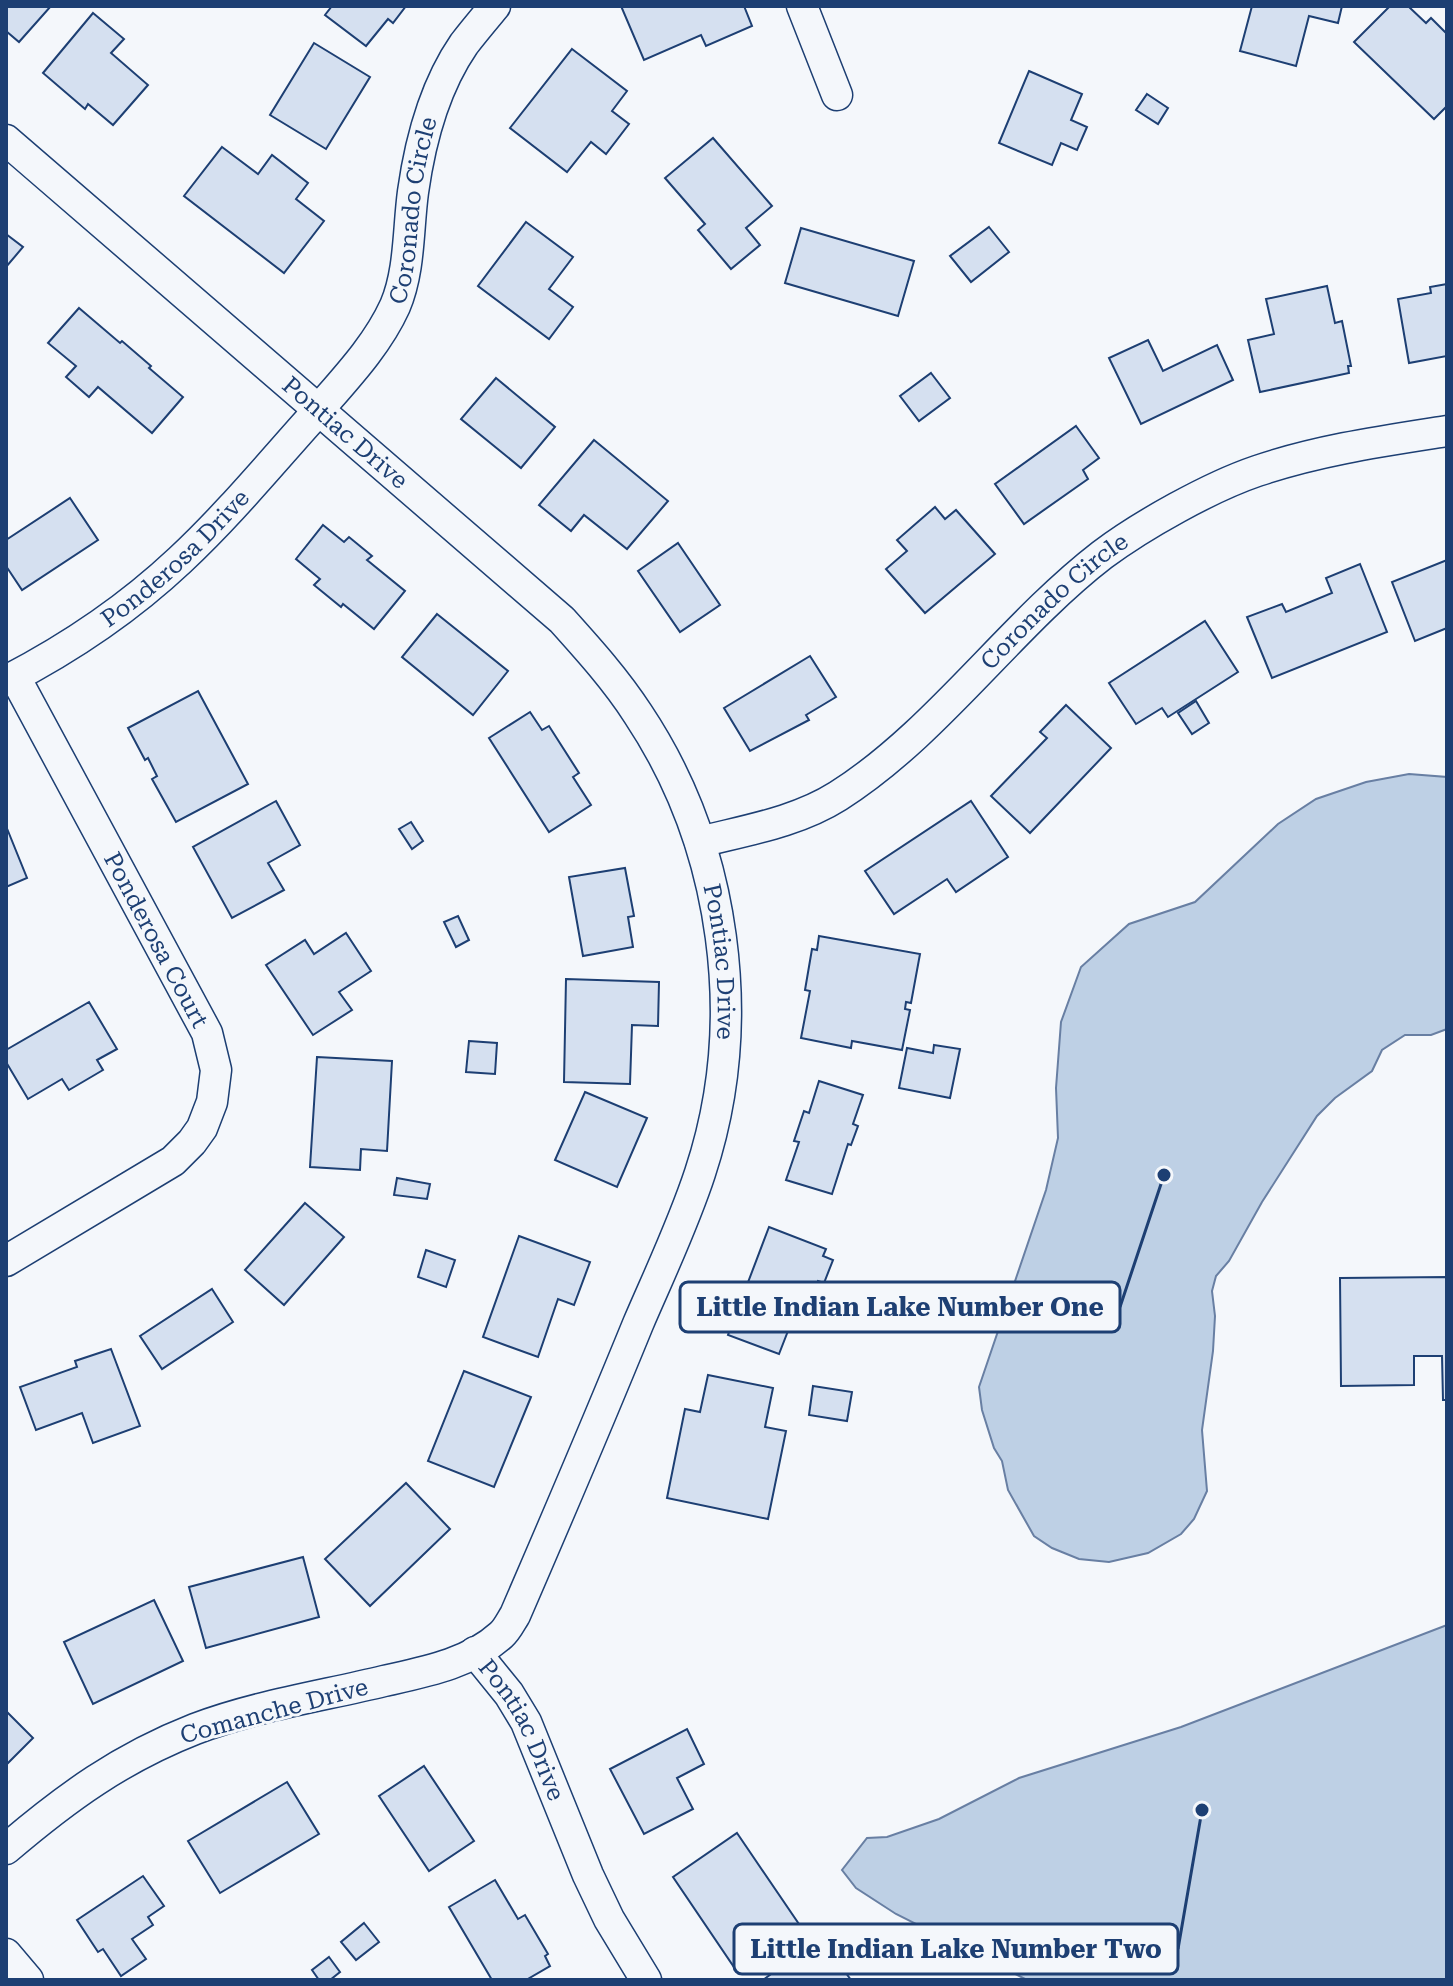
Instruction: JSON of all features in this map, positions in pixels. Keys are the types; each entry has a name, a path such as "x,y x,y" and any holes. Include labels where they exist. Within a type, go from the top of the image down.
{"street":[{"name":"Coronado Circle","path":"319,408 372,346 395,304 404,274 414,190 432,110 464,44 495,6"},
{"path":"802,6 837,95"},
{"name":"Pontiac Drive","path":"6,140 562,620 610,674 640,716 673,775 700,842 714,894 722,946 725,1025 719,1092 700,1175 515,1615 503,1634 475,1652 509,1694 526,1722 588,1875 609,1919 646,1980"},
{"name":"Ponderosa Drive","path":"10,679 59,652 139,595 179,561 243,496 319,408"},
{"name":"Coronado Circle","path":"700,842 795,817 837,797 908,741 1070,581 1105,553 1185,504 1255,472 1363,444 1447,431"},
{"name":"Ponderosa Court","path":"6,1261 173,1161 202,1128 212,1102 216,1070 207,1033 10,679"},
{"name":"Comanche Drive","path":"6,1849 105,1772 137,1753 198,1727 444,1667 475,1652"},
{"path":"6,1954 28,1980"}],"water":[{"path":"1409,774 1447,777 1447,1029 1431,1035 1405,1035 1382,1050 1372,1071 1335,1098 1317,1116 1229,1261 1216,1276 1212,1291 1215,1316 1213,1351 1202,1430 1207,1491 1194,1519 1181,1534 1148,1553 1109,1562 1079,1559 1052,1548 1034,1536 1008,1490 1002,1461 994,1448 982,1410 979,1387 1046,1190 1058,1138 1056,1088 1061,1022 1081,967 1129,924 1195,902 1278,824 1316,799 1366,782"},
{"path":"1447,1625 1447,1980 1027,1980 896,1914 856,1888 842,1870 867,1838 887,1837 939,1819 1019,1778 1181,1727"}],"building":[{"path":"6,6 51,6 19,42 6,31"},
{"path":"332,6 406,6 393,23 388,19 366,46 325,15"},
{"path":"621,6 744,6 752,26 706,46 701,35 644,60"},
{"path":"1252,6 1342,6 1338,23 1309,16 1296,66 1240,51"},
{"path":"1390,6 1408,6 1426,23 1431,18 1447,34 1447,106 1434,119 1354,42"},
{"path":"93,13 124,39 111,53 148,85 113,125 88,104 85,109 43,73"},
{"path":"314,43 370,77 326,149 270,115"},
{"path":"572,49 627,91 612,111 629,124 606,154 591,142 567,172 510,128"},
{"path":"1029,71 1082,94 1071,120 1087,127 1077,150 1061,143 1052,165 999,143"},
{"path":"1147,94 1168,108 1158,124 1136,110"},
{"path":"713,138 772,206 746,228 760,245 731,269 698,230 705,224 665,178"},
{"path":"222,147 258,174 272,155 308,183 296,199 324,221 284,273 184,196"},
{"path":"526,222 573,257 549,289 573,307 549,339 478,286"},
{"path":"989,227 1009,252 971,282 950,256"},
{"path":"801,228 914,261 898,316 785,283"},
{"path":"6,234 23,247 6,267"},
{"path":"1447,284 1447,356 1409,363 1398,299 1431,293 1430,287"},
{"path":"1327,286 1335,323 1342,321 1351,366 1348,366 1349,373 1260,392 1248,340 1274,334 1266,299"},
{"path":"79,308 120,343 122,341 183,397 152,433 98,387 89,397 66,377 76,366 48,343"},
{"path":"1148,340 1163,371 1217,345 1233,380 1141,424 1109,358"},
{"path":"931,373 950,398 919,421 900,396"},
{"path":"496,378 555,427 521,468 461,419"},
{"path":"1076,426 1099,458 1083,470 1088,479 1024,524 995,484"},
{"path":"594,440 668,501 627,549 584,515 571,531 539,505"},
{"path":"70,498 98,540 22,590 6,566 6,540"},
{"path":"935,507 945,519 956,510 995,554 925,613 886,569 907,551 897,540"},
{"path":"323,525 344,542 349,537 372,556 367,560 405,591 374,629 314,585 320,579 296,559"},
{"path":"678,543 720,605 680,632 638,571"},
{"path":"1447,560 1447,628 1415,641 1392,582"},
{"path":"1360,564 1387,632 1272,678 1247,617 1282,604 1286,612 1332,593 1326,578"},
{"path":"437,614 508,671 473,715 402,657"},
{"path":"1205,621 1238,672 1168,717 1162,708 1136,724 1109,683"},
{"path":"810,656 836,697 806,715 809,720 750,751 724,708"},
{"path":"198,691 248,784 176,822 152,779 157,776 148,758 145,760 128,728"},
{"path":"1196,701 1209,723 1192,734 1178,713"},
{"path":"1066,705 1111,748 1030,833 991,796 1047,738 1040,732"},
{"path":"530,712 542,730 549,726 579,773 573,777 591,805 549,832 489,738"},
{"path":"276,801 300,845 268,863 284,890 232,918 193,847"},
{"path":"971,801 1008,857 956,892 947,879 894,914 865,871"},
{"path":"411,822 423,841 412,849 399,829"},
{"path":"6,826 27,878 6,887"},
{"path":"625,868 634,916 628,917 633,947 583,956 569,877"},
{"path":"458,916 469,940 456,947 444,922"},
{"path":"346,933 371,971 339,992 352,1010 313,1035 266,965 305,940 314,954"},
{"path":"819,936 920,954 911,1003 906,1002 905,1009 910,1010 902,1050 852,1041 851,1048 801,1038 810,991 805,990 812,949 817,950"},
{"path":"566,979 659,982 658,1026 632,1025 630,1084 564,1082"},
{"path":"89,1002 117,1049 97,1060 103,1070 69,1090 62,1079 28,1099 6,1062 6,1050"},
{"path":"469,1041 497,1043 495,1074 466,1072"},
{"path":"934,1045 960,1049 950,1098 899,1088 907,1048 933,1053"},
{"path":"317,1057 392,1061 387,1151 361,1149 360,1170 310,1167"},
{"path":"819,1081 863,1095 853,1124 858,1126 851,1145 848,1144 832,1194 786,1180 799,1142 794,1141 804,1111 809,1113"},
{"path":"585,1092 647,1118 617,1187 555,1160"},
{"path":"397,1178 430,1184 427,1199 394,1195"},
{"path":"305,1203 344,1237 284,1305 245,1270"},
{"path":"769,1227 826,1249 823,1256 833,1260 824,1283 818,1281 805,1317 795,1313 779,1354 728,1335"},
{"path":"519,1236 590,1262 574,1305 558,1299 538,1357 483,1337"},
{"path":"426,1250 455,1260 446,1287 418,1277"},
{"path":"1447,1277 1447,1400 1443,1400 1442,1356 1414,1356 1414,1385 1341,1386 1340,1278"},
{"path":"212,1289 233,1322 162,1369 140,1336"},
{"path":"111,1349 140,1426 93,1443 82,1413 36,1430 20,1387 77,1367 75,1361"},
{"path":"464,1371 531,1397 494,1487 428,1461"},
{"path":"708,1375 773,1388 765,1427 786,1431 768,1519 667,1498 685,1409 700,1412"},
{"path":"813,1386 852,1392 847,1421 809,1415"},
{"path":"406,1483 450,1529 370,1606 325,1559"},
{"path":"303,1557 319,1617 206,1648 189,1587"},
{"path":"154,1600 183,1661 93,1704 64,1642"},
{"path":"6,1711 33,1738 6,1765"},
{"path":"687,1729 704,1764 677,1778 693,1809 644,1834 610,1769"},
{"path":"424,1766 474,1841 429,1871 379,1796"},
{"path":"287,1782 319,1834 220,1893 188,1841"},
{"path":"737,1833 803,1930 738,1973 673,1877"},
{"path":"143,1876 164,1906 148,1917 153,1925 132,1939 146,1959 121,1976 103,1949 98,1952 77,1920"},
{"path":"495,1880 518,1919 525,1915 548,1954 545,1956 550,1966 526,1980 492,1980 449,1907"},
{"path":"364,1923 379,1942 356,1960 341,1942"},
{"path":"820,1938 851,1980 763,1980"},
{"path":"329,1957 340,1972 330,1980 319,1980 312,1970"}],"place":[{"name":"Little Indian Lake Number One","path":"1164,1175"},
{"name":"Little Indian Lake Number Two","path":"1202,1810"}]}
